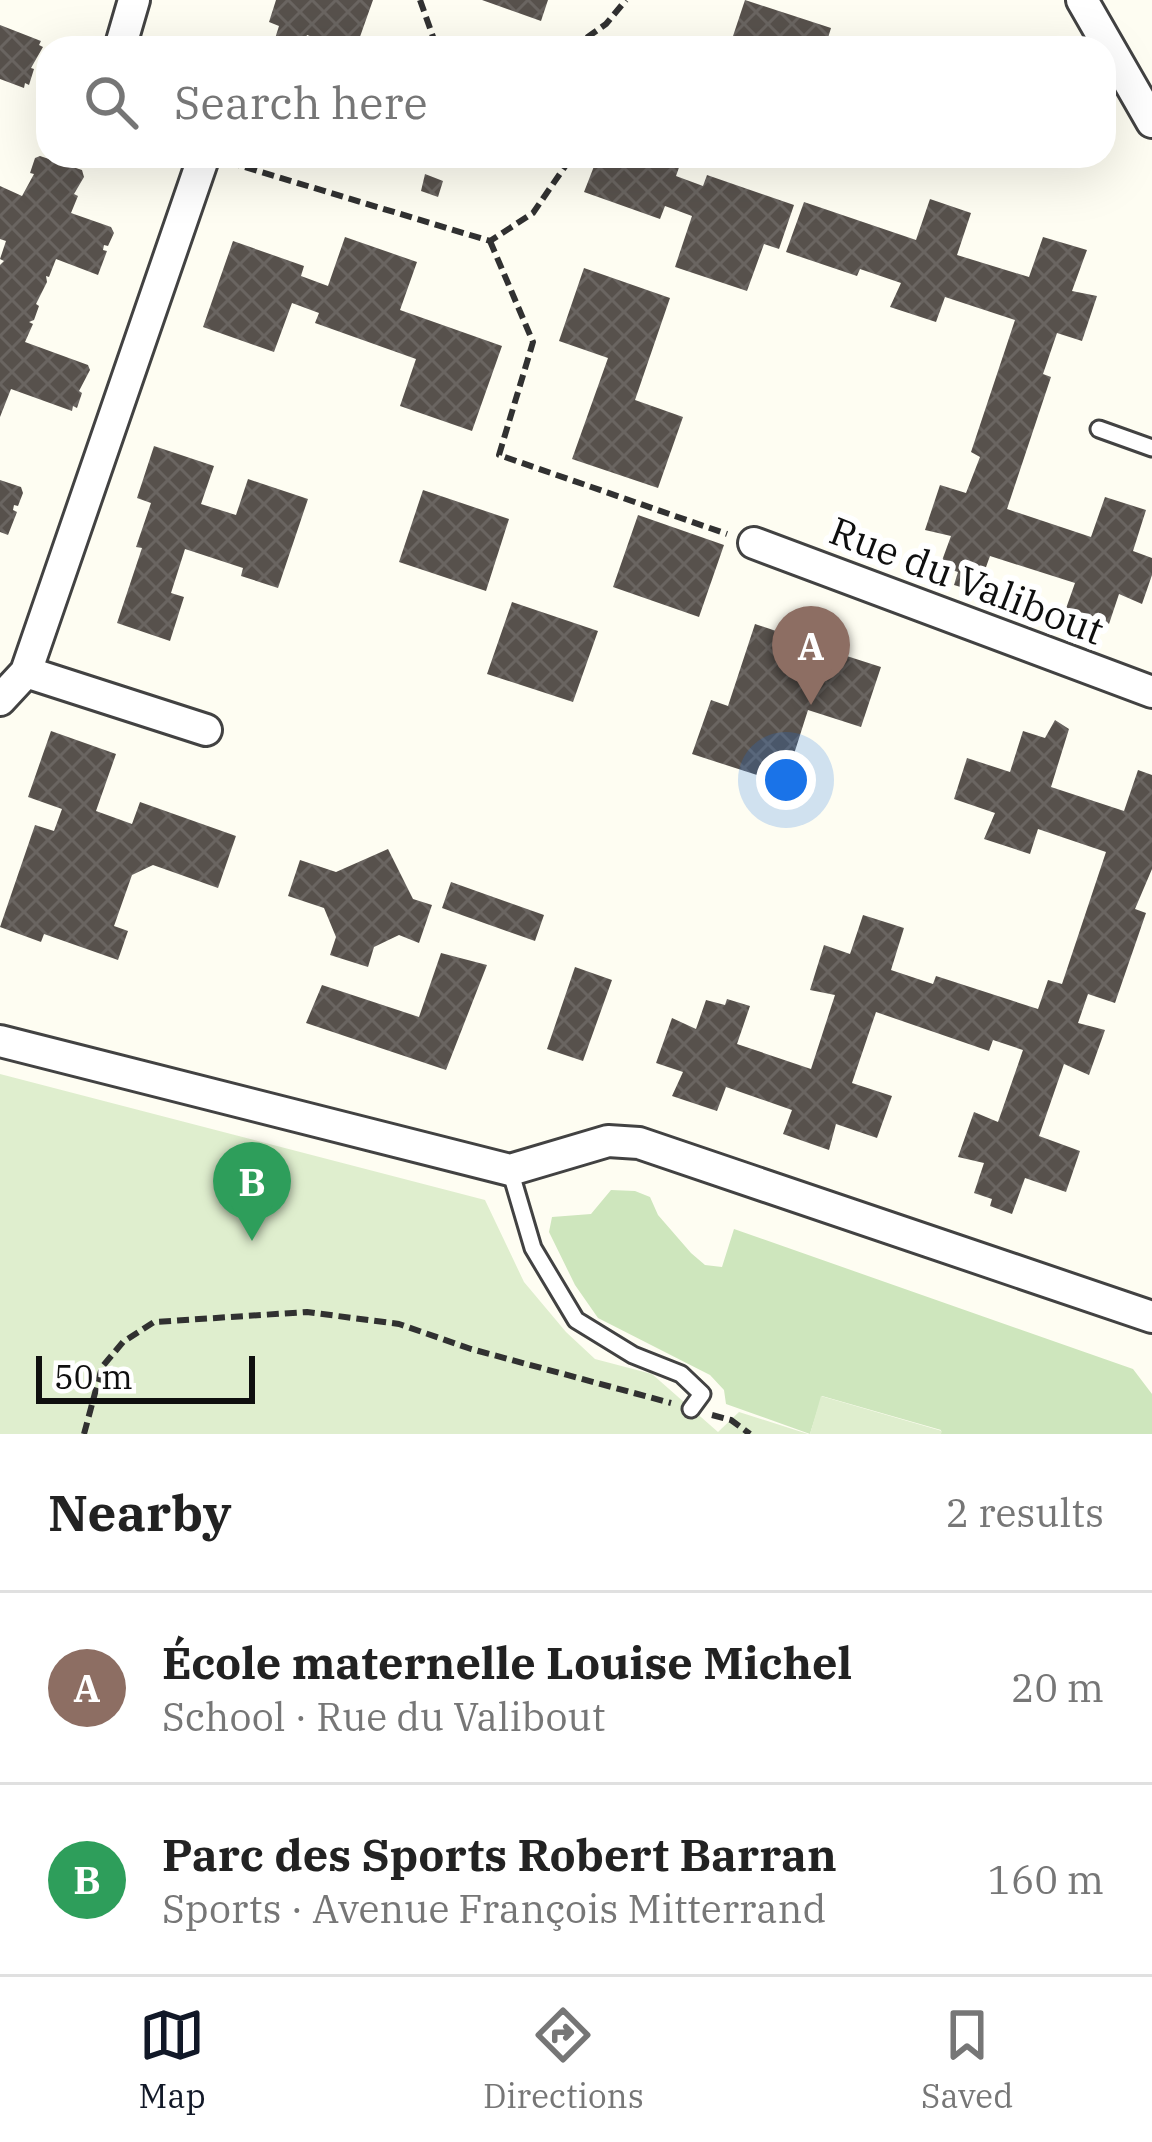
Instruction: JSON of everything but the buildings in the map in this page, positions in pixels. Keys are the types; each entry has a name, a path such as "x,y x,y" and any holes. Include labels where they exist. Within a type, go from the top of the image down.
{"street":[{"path":"124,36 134,0"},
{"path":"1082,0 1103,36"},
{"path":"1116,59 1152,122"},
{"path":"0,700 26,672 201,168"},
{"name":"Rue du Valibout","path":"754,542 1152,692"},
{"path":"26,672 206,730"},
{"path":"0,1041 510,1170 608,1141 639,1143 1152,1317"}],"lane":[{"path":"1099,430 1152,448"},
{"path":"510,1170 533,1247 576,1320 633,1355 682,1374 702,1394 692,1409"}],"path":[{"path":"420,0 433,36"},
{"path":"591,36 626,0"},
{"path":"245,168 490,241"},
{"path":"490,241 532,213 564,168"},
{"path":"490,241 533,342 499,455 754,542"},
{"path":"84,1434 102,1367 123,1342 154,1322 307,1312 399,1324 471,1349 655,1399"}],"green space":[{"path":"0,1074 485,1200 524,1282 595,1359 652,1374 718,1432 739,1412 808,1434 0,1434"},
{"path":"611,1190 650,1197 658,1215 705,1265 722,1267 734,1229 1133,1369 1152,1394 1152,1434 941,1434 941,1430 822,1396 810,1434 726,1404 724,1390 710,1375 598,1318 575,1285 549,1232 552,1217 591,1214"},
{"path":"821,1396 942,1431 810,1434"}],"place":[{"name":"École maternelle Louise Michel","path":"811,705"},
{"name":"Parc des Sports Robert Barran","path":"252,1241"}]}
